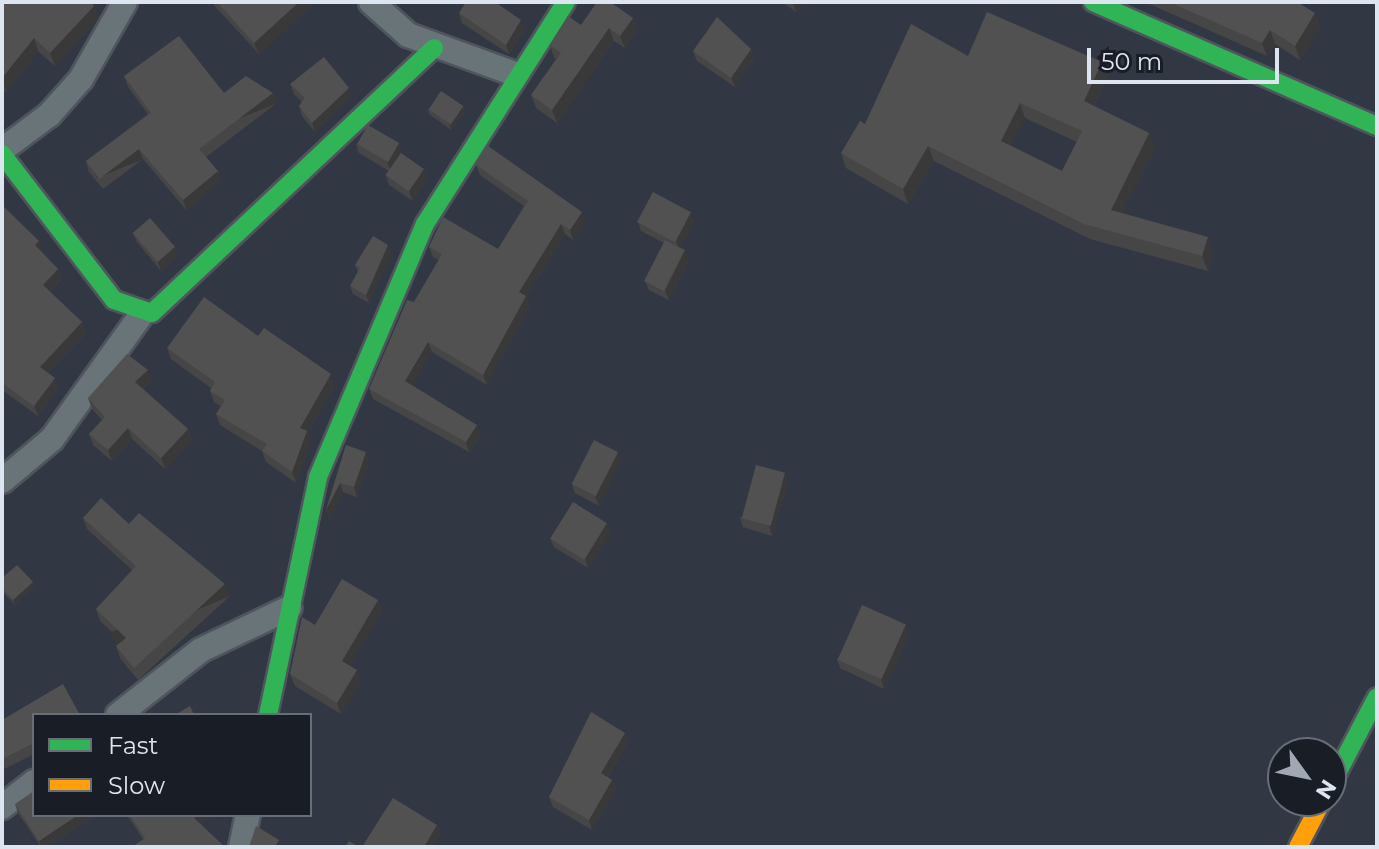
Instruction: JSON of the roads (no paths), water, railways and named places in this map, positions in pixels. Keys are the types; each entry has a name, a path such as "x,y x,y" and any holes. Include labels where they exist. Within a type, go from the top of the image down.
{"street":[{"path":"125,2 81,79 49,115 2,152 114,300 141,315"},
{"path":"371,2 434,48 515,74"},
{"path":"268,713 318,477 425,224 515,74 566,2"},
{"path":"1093,2 1377,126"},
{"path":"2,481 52,439 141,315 434,48"},
{"path":"121,713 201,650 289,608"},
{"path":"1347,754 1377,697"},
{"path":"2,807 32,784"},
{"path":"241,847 248,817"},
{"path":"1298,847 1314,817"}]}
